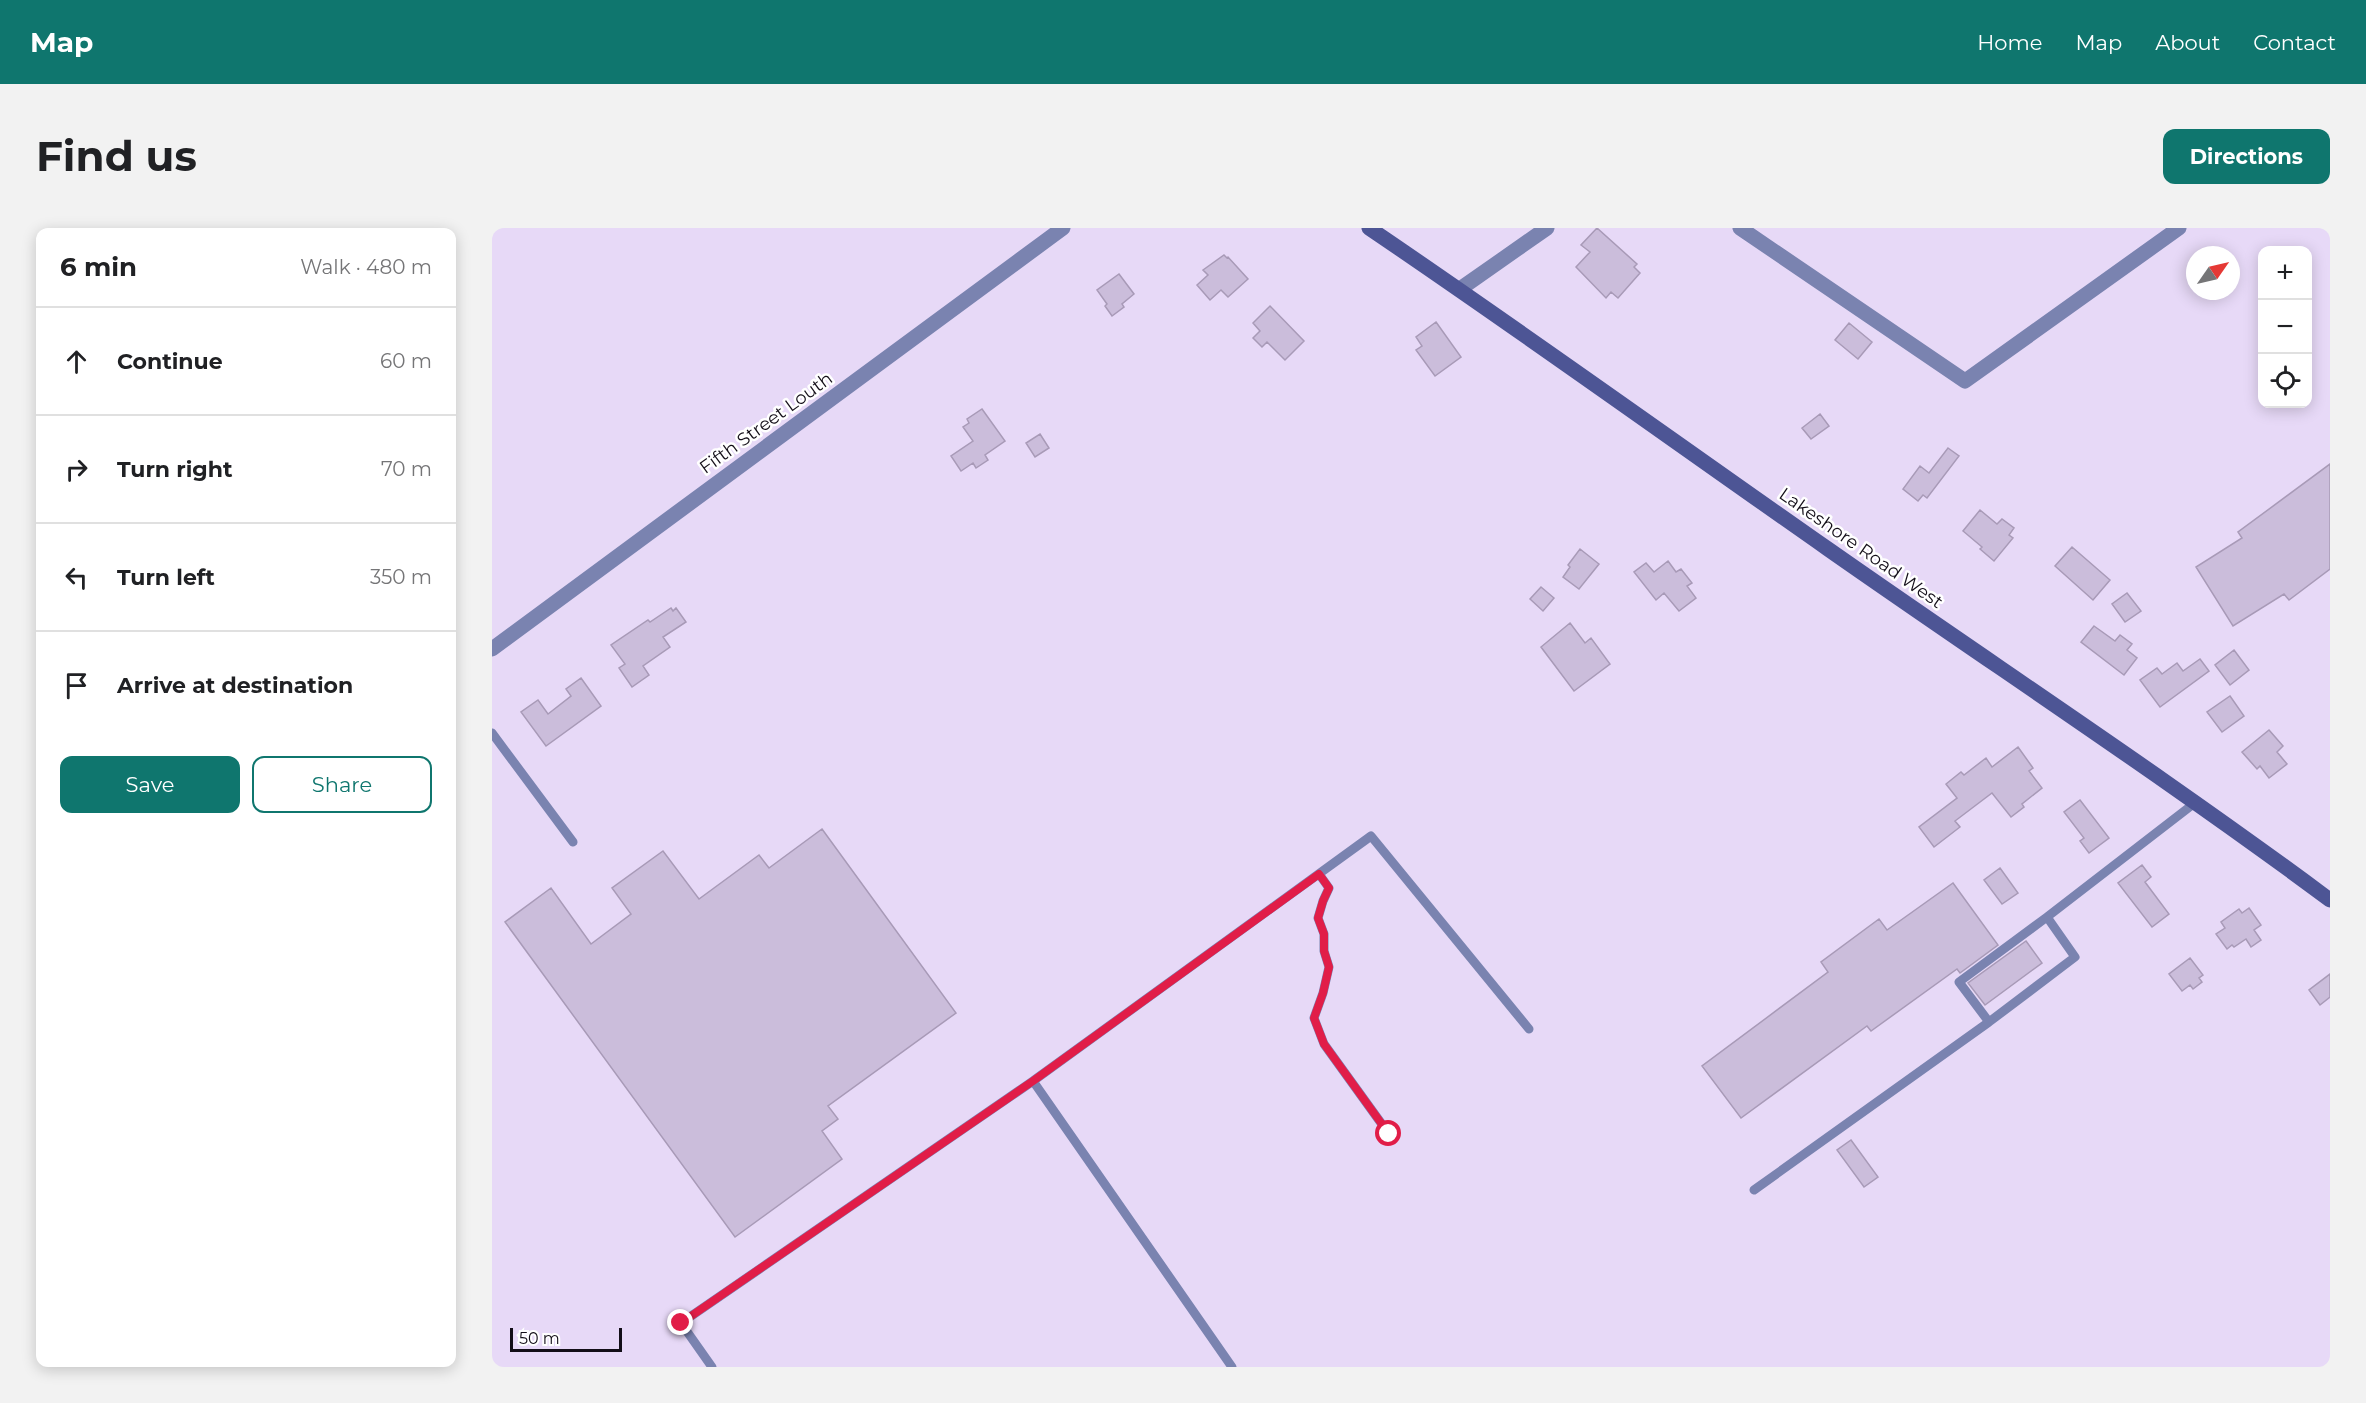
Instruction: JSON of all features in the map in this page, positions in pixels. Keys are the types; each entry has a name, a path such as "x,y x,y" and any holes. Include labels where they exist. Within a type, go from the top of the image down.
{"main road":[{"name":"Lakeshore Road West","path":"1369,228 1460,289 1828,550 2196,802 2330,900"}],"street":[{"name":"Fifth Street Louth","path":"492,649 1063,228"},
{"path":"1460,289 1547,228"},
{"path":"1740,228 1965,381 2179,228"}],"lane":[{"path":"492,733 573,842"},
{"path":"1989,1022 1959,981 2047,917 2196,802"},
{"path":"712,1367 681,1323 1033,1081 1371,836 1529,1029"},
{"path":"1319,874 1329,888 1318,918 1324,934 1324,951 1329,967 1314,1018 1324,1044 1389,1134"},
{"path":"1754,1190 1989,1022 2075,957 2047,917"},
{"path":"1033,1081 1232,1367"}],"building":[{"path":"1597,228 1637,264 1634,267 1640,273 1618,298 1611,292 1606,298 1576,267 1590,252 1581,245"},
{"path":"1224,255 1248,279 1228,297 1221,290 1210,300 1197,285 1208,275 1203,270"},
{"path":"1119,274 1134,294 1122,304 1124,307 1112,316 1097,290"},
{"path":"1270,306 1304,341 1285,360 1267,342 1262,347 1253,338 1260,331 1253,323"},
{"path":"1436,322 1461,357 1435,376 1416,350 1422,346 1416,337"},
{"path":"1849,323 1872,342 1858,359 1835,340"},
{"path":"982,409 1005,441 985,455 988,460 976,468 973,463 961,471 951,456 973,441 963,427 969,423 967,419"},
{"path":"1820,414 1829,426 1811,439 1802,428"},
{"path":"1040,434 1049,448 1035,457 1026,443"},
{"path":"1948,448 1959,456 1927,498 1923,495 1918,501 1903,489 1920,466 1929,473"},
{"path":"2330,464 2330,569 2289,600 2284,594 2233,626 2196,567 2242,538 2238,532"},
{"path":"1980,510 1997,524 2002,519 2014,528 2009,535 2013,538 1994,561 1963,531"},
{"path":"2072,547 2110,580 2093,600 2055,566"},
{"path":"1580,549 1599,564 1579,589 1563,577 1570,567 1568,565"},
{"path":"1668,561 1676,572 1681,569 1692,583 1687,586 1696,598 1679,611 1664,593 1656,600 1634,572 1646,563 1654,572"},
{"path":"1541,587 1554,598 1543,611 1530,599"},
{"path":"2127,593 2141,611 2125,622 2112,604"},
{"path":"671,608 673,611 676,608 686,622 663,637 670,647 643,666 649,675 632,687 619,668 625,664 611,645 648,620 650,622"},
{"path":"1570,623 1585,643 1591,638 1610,664 1574,691 1541,647"},
{"path":"2094,626 2115,641 2120,635 2132,644 2127,650 2137,658 2124,675 2081,642"},
{"path":"2234,650 2249,670 2230,685 2215,665"},
{"path":"2200,659 2209,671 2160,707 2140,680 2157,668 2162,674 2177,663 2183,671"},
{"path":"581,678 601,706 546,746 521,712 538,700 548,714 571,696 566,689"},
{"path":"2230,696 2244,716 2222,732 2207,712"},
{"path":"2269,730 2283,746 2277,752 2287,764 2269,778 2260,766 2257,769 2242,752"},
{"path":"2018,747 2033,768 2029,771 2042,788 2022,804 2024,807 2011,817 1992,793 1955,821 1960,827 1934,847 1919,827 1957,798 1946,784 1961,772 1964,775 1986,758 1992,767"},
{"path":"2080,800 2109,838 2089,853 2080,841 2084,838 2064,812"},
{"path":"822,829 956,1013 828,1106 838,1119 822,1131 842,1159 735,1237 505,922 551,888 591,944 631,914 612,888 663,851 699,899 759,855 769,868"},
{"path":"2142,865 2151,877 2145,882 2169,914 2152,927 2118,883"},
{"path":"2000,868 2018,893 2002,904 1984,880"},
{"path":"1953,883 1998,945 1960,973 1957,969 1871,1031 1867,1026 1741,1118 1702,1066 1828,972 1821,962 1879,919 1887,930"},
{"path":"2249,908 2261,925 2254,930 2261,940 2251,947 2246,939 2227,949 2216,934 2225,928 2221,922 2239,909 2242,913"},
{"path":"2026,941 2042,963 1985,1005 1968,983"},
{"path":"2190,958 2203,975 2199,978 2202,982 2193,989 2190,985 2182,991 2169,974"},
{"path":"2330,974 2330,997 2320,1005 2309,990"},
{"path":"1851,1140 1878,1177 1864,1187 1837,1150"}],"route":[{"path":"681,1323 1033,1081 1319,874 1329,888 1318,918 1324,934 1324,951 1329,967 1314,1018 1324,1044 1389,1134"}]}
